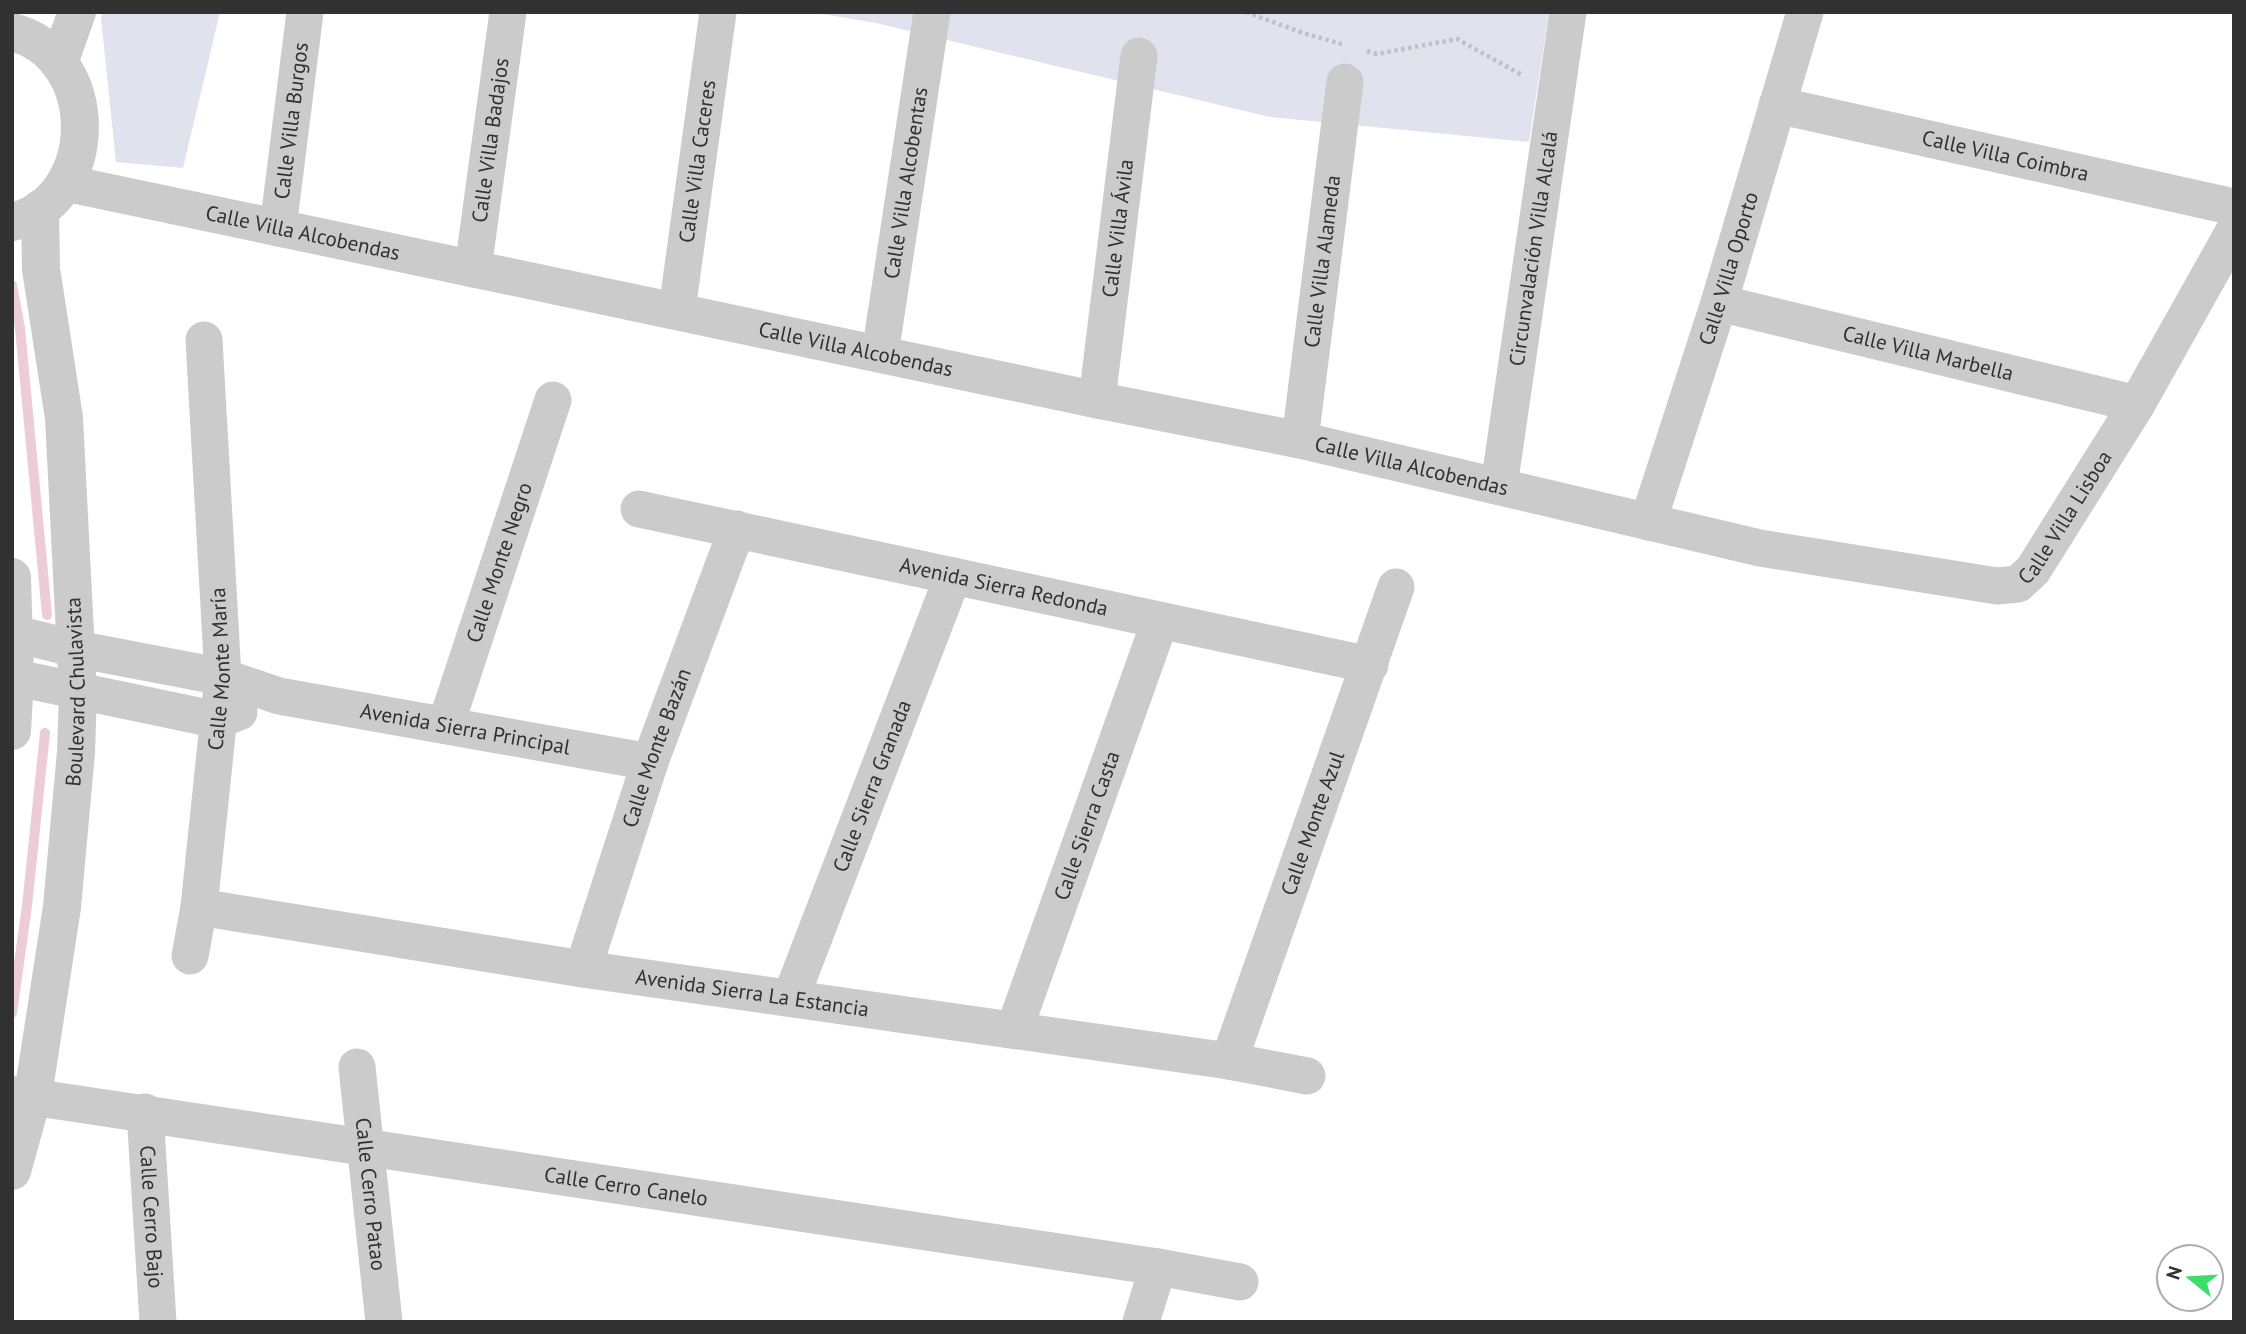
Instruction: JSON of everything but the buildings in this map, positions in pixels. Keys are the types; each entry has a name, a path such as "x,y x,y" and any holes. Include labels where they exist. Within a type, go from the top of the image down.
{"street":[{"path":"59,63 77,12"},
{"name":"Calle Villa Burgos","path":"278,228 305,12"},
{"name":"Calle Villa Badajos","path":"473,269 508,12"},
{"name":"Calle Villa Caceres","path":"677,310 718,12"},
{"name":"Calle Villa Alcobentas","path":"880,354 932,12"},
{"name":"Circunvalación Villa Alcalá","path":"1499,486 1568,12"},
{"name":"Calle Villa Oporto","path":"1648,522 1719,303 1805,12"},
{"name":"Boulevard Chulavista","path":"12,32 41,46 59,63 75,90 82,122 78,154 39,205 41,269 64,418 78,692 76,751 62,907 23,1095 12,1171"},
{"name":"Calle Villa Ávila","path":"1097,400 1139,56"},
{"name":"Calle Villa Alameda","path":"1300,440 1350,65"},
{"name":"Calle Villa Coimbra","path":"1777,105 2234,207"},
{"name":"Calle Villa Alcobendas","path":"39,205 278,228 1300,440 1648,522"},
{"name":"Calle Villa Lisboa","path":"1648,522 1760,548 1997,586 2018,584 2033,570 2137,404 2234,231"},
{"name":"Calle Villa Marbella","path":"1719,303 2137,404"},
{"name":"Calle Monte María","path":"190,956 200,907 223,677 204,341"},
{"name":"Calle Monte Negro","path":"446,724 553,400"},
{"name":"Avenida Sierra Redonda","path":"639,509 1370,665"},
{"name":"Calle Monte Bazán","path":"583,969 650,762 737,529"},
{"name":"Calle Sierra Granada","path":"791,997 953,576"},
{"path":"12,578 12,731"},
{"name":"Calle Monte Azul","path":"1229,1060 1396,587"},
{"name":"Calle Sierra Casta","path":"1014,1030 1160,621"},
{"name":"Avenida Sierra Principal","path":"13,633 76,649 223,677 279,696 650,762"},
{"path":"14,677 218,720 279,696"},
{"name":"Avenida Sierra La Estancia","path":"200,907 583,969 1229,1060 1307,1076"},
{"name":"Calle Cerro Patao","path":"357,1067 384,1322"},
{"name":"Calle Cerro Canelo","path":"23,1095 1158,1267 1240,1282"},
{"name":"Calle Cerro Bajo","path":"145,1112 158,1322"},
{"path":"1141,1322 1158,1267"}],"path":[{"path":"1246,12 1345,45"},
{"path":"1350,65 1377,54 1457,39 1556,94"}],"shaded area":[{"path":"103,12 220,12 183,168 116,162 101,18"},
{"path":"810,12 1549,12 1529,142 1270,117 876,23"}],"waterway":[{"path":"12,285 20,328 47,615"},
{"path":"12,1013 27,906 45,733"}]}
